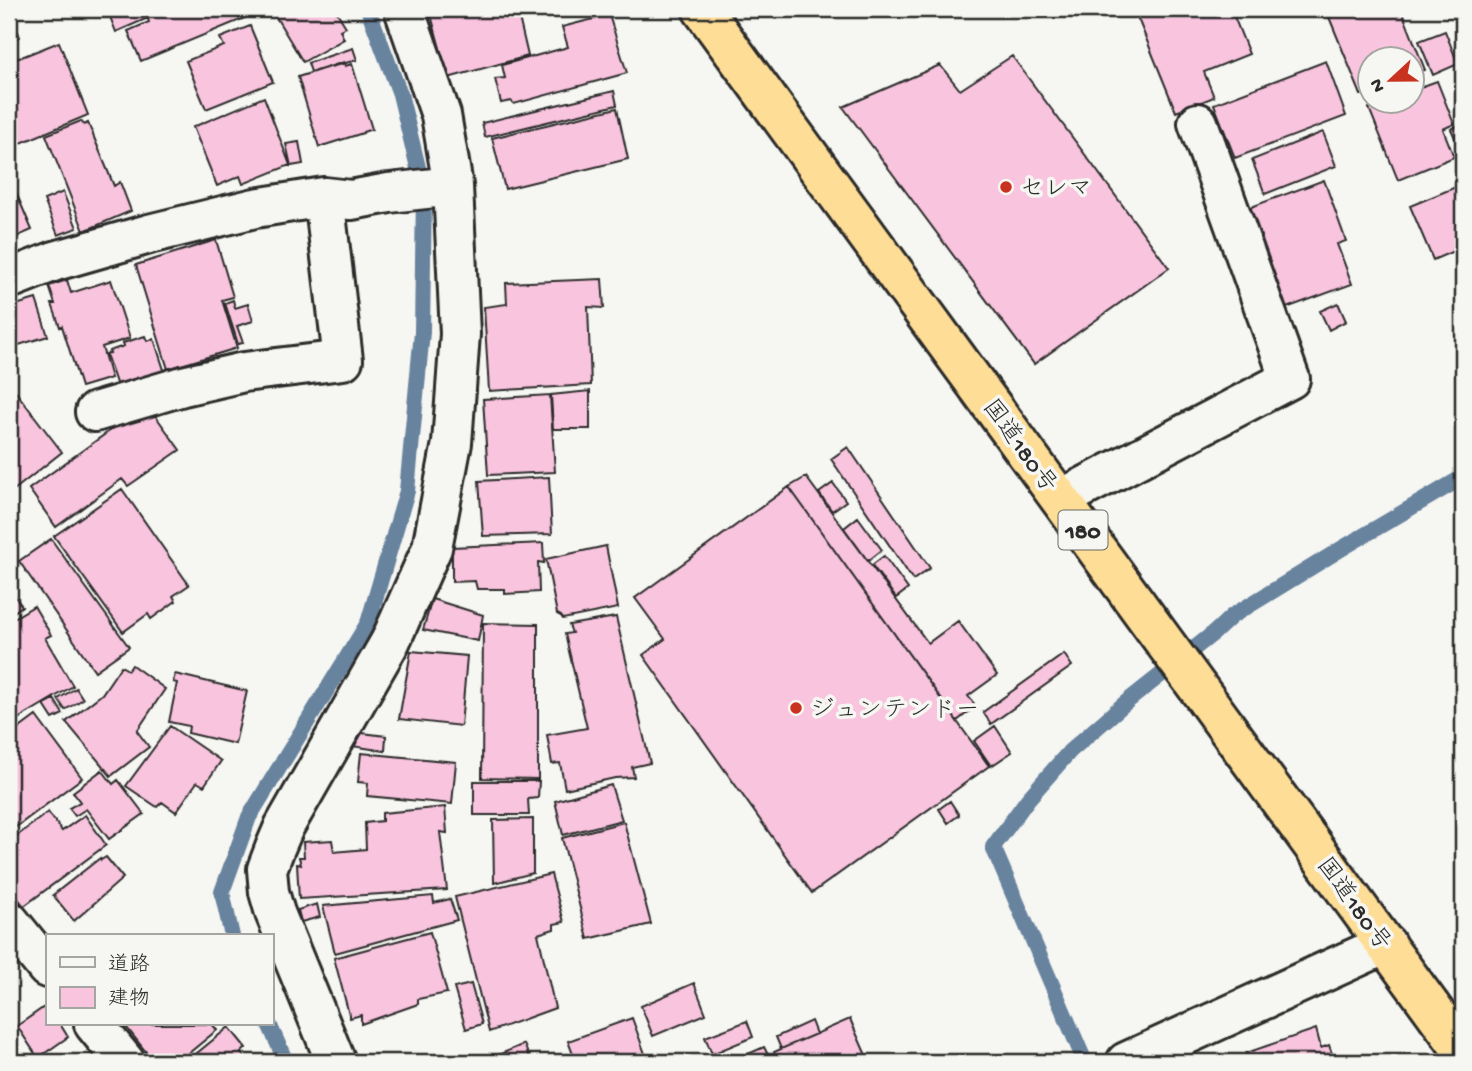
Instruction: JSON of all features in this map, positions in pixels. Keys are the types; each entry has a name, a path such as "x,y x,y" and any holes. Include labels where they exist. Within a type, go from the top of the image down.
{"highway":[{"name":"国道180号","path":"702,9 1463,1051"}],"street":[{"path":"336,1062 275,913 269,892 267,869 284,827 390,642 432,548 452,443 460,334 453,186 441,115 404,9"},
{"path":"1060,499 1290,379 1198,123"},
{"path":"9,279 55,261 255,208 324,198 351,200 453,186"},
{"path":"95,412 183,386 244,372 343,360 324,198"},
{"path":"9,921 46,967"},
{"path":"1126,1062 1386,944"},
{"path":"96,1026 125,1062"}],"building":[{"path":"9,9 20,37 9,42"},
{"path":"107,9 144,9 148,18 116,32"},
{"path":"144,9 241,9 245,18 141,61 128,31 149,22"},
{"path":"271,9 335,9 346,27 340,30 344,39 303,62"},
{"path":"456,9 517,9 528,56 448,78 431,15"},
{"path":"1134,9 1231,9 1249,54 1204,72 1214,97 1176,112"},
{"path":"1349,9 1401,9 1416,46 1356,46 1356,83 1329,17"},
{"path":"609,15 627,73 514,104 511,101 501,103 495,79 505,78 502,65 568,47 562,27"},
{"path":"250,26 273,82 206,109 186,61 224,46 220,38"},
{"path":"1445,31 1458,64 1433,75 1426,58 1426,46 1421,46 1419,41"},
{"path":"59,42 88,115 9,148 9,62"},
{"path":"353,48 357,60 311,72 308,63"},
{"name":"セレマ","path":"1012,56 1169,268 1034,364 843,107 940,65 960,90"},
{"path":"1326,61 1346,116 1235,158 1214,104"},
{"path":"344,62 345,66 352,64 372,129 319,147 298,77"},
{"path":"1437,81 1454,124 1443,129 1454,157 1398,180 1372,116 1426,116 1426,85"},
{"path":"614,91 617,105 485,137 482,123"},
{"path":"264,97 290,165 243,184 240,176 217,186 193,127"},
{"path":"1463,106 1463,124 1457,109"},
{"path":"617,108 628,159 505,189 492,138"},
{"path":"81,121 84,125 88,123 114,186 120,182 131,211 84,231 46,135"},
{"path":"1463,124 1463,150 1461,151 1451,129"},
{"path":"1323,132 1336,166 1265,194 1252,160"},
{"path":"299,142 303,164 291,166 286,144"},
{"path":"9,176 32,230 9,240"},
{"path":"1324,180 1346,241 1337,244 1352,284 1281,310 1243,210"},
{"path":"1463,184 1463,247 1433,260 1410,206"},
{"path":"63,192 77,228 58,235 44,200"},
{"path":"216,240 233,297 222,300 237,348 168,369 136,265"},
{"path":"602,279 604,308 588,307 591,385 489,391 484,307 507,304 506,283"},
{"path":"67,280 71,293 111,280 130,338 102,347 111,378 81,387 62,326 60,327 52,304 55,304 49,286"},
{"path":"36,299 48,336 9,348 9,307"},
{"path":"233,300 235,308 248,304 253,321 237,326 243,343 238,344 225,303"},
{"path":"1338,303 1346,321 1329,330 1320,311"},
{"path":"145,336 147,341 154,339 165,373 117,386 106,354 124,346 123,343"},
{"path":"9,383 62,452 9,494"},
{"path":"590,391 590,429 553,429 551,395"},
{"path":"550,395 555,472 488,475 483,399"},
{"path":"147,404 180,450 128,486 122,479 56,527 29,489"},
{"path":"848,447 930,568 913,580 831,459"},
{"path":"549,477 552,534 483,536 479,481"},
{"path":"806,477 928,643 958,621 997,675 968,696 976,706 957,721 789,487"},
{"path":"833,483 846,501 832,511 819,493"},
{"path":"789,487 989,766 812,893 643,655 665,639 635,598"},
{"path":"122,489 189,585 173,596 176,601 151,619 148,614 123,632 54,536"},
{"path":"858,517 882,550 868,561 844,528"},
{"path":"51,539 129,647 95,671 19,561"},
{"path":"543,543 544,563 538,562 539,592 505,594 505,589 477,589 475,581 452,582 452,547"},
{"path":"606,546 618,608 563,619 557,614 546,559"},
{"path":"884,556 908,589 896,598 872,565"},
{"path":"9,589 22,606 9,616"},
{"path":"432,599 483,615 478,641 423,630"},
{"path":"34,606 51,635 45,638 73,686 11,723 9,621"},
{"path":"616,617 650,763 632,767 634,777 615,778 565,789 560,763 552,764 547,735 587,728 565,634 572,633 569,625"},
{"path":"483,623 538,624 538,779 482,778"},
{"path":"411,651 467,656 461,726 399,719"},
{"path":"1064,654 1072,666 991,724 983,712"},
{"path":"132,665 165,689 137,731 149,747 111,776 66,722 102,694 121,666 128,670"},
{"path":"175,674 247,691 235,744 188,733 189,726 169,722 177,683 173,682"},
{"path":"76,688 83,699 65,710 58,699"},
{"path":"54,699 63,714 53,719 44,705"},
{"path":"36,716 82,778 16,827 9,817 9,736"},
{"path":"170,726 221,761 204,786 197,782 176,812 162,802 157,807 126,786"},
{"path":"995,726 1012,752 991,766 974,741"},
{"path":"354,732 386,736 385,751 352,746"},
{"path":"361,753 456,762 452,804 367,796 368,783 358,782"},
{"path":"102,770 113,784 118,780 144,814 109,839 86,809 75,816 69,808 80,802 73,792"},
{"path":"474,781 539,781 538,798 528,799 529,815 474,815"},
{"path":"611,785 622,820 563,835 555,801"},
{"path":"950,801 959,815 948,823 939,809"},
{"path":"445,807 447,833 440,832 447,890 299,899 297,864 301,865 299,857 304,857 303,842 332,840 334,852 366,849 365,823 382,821 382,813"},
{"path":"48,812 62,831 85,815 106,845 24,906 9,887 9,842"},
{"path":"533,819 533,873 494,883 493,820"},
{"path":"624,822 651,924 588,939 562,838"},
{"path":"106,857 123,878 74,921 53,895 100,858 101,860"},
{"path":"551,874 564,922 554,924 554,929 538,934 555,1008 489,1032 455,897"},
{"path":"433,896 434,903 450,899 457,920 335,953 323,906"},
{"path":"317,904 320,917 301,922 298,910"},
{"path":"430,932 447,993 418,999 418,1004 361,1024 361,1015 350,1018 334,958"},
{"path":"694,983 706,1014 653,1036 641,1006"},
{"path":"471,984 482,1024 466,1029 454,988"},
{"path":"46,1006 46,1026 61,1026 68,1037 38,1058 17,1026"},
{"path":"632,1018 648,1062 576,1062 568,1041"},
{"path":"850,1019 869,1062 778,1062 774,1052"},
{"path":"747,1021 753,1037 712,1054 705,1037"},
{"path":"811,1021 816,1034 781,1049 776,1037"},
{"path":"126,1026 214,1026 217,1030 178,1062 154,1062"},
{"path":"229,1027 246,1048 241,1053 249,1062 186,1062"},
{"path":"1316,1029 1321,1048 1329,1045 1335,1062 1249,1062 1246,1053"},
{"path":"524,1044 531,1062 482,1062"},
{"path":"764,1047 769,1057 751,1062 748,1054"}],"waterway":[{"path":"232,934 222,892 249,817 368,623 407,491 422,332 424,192 400,94 368,9"},
{"path":"1085,1062 993,847 1028,799 1070,751 1232,616 1463,477"},
{"path":"270,1026 286,1062"}],"place":[{"name":"セレマ","path":"1006,187"},
{"name":"ジュンテンドー","path":"796,708"}]}
